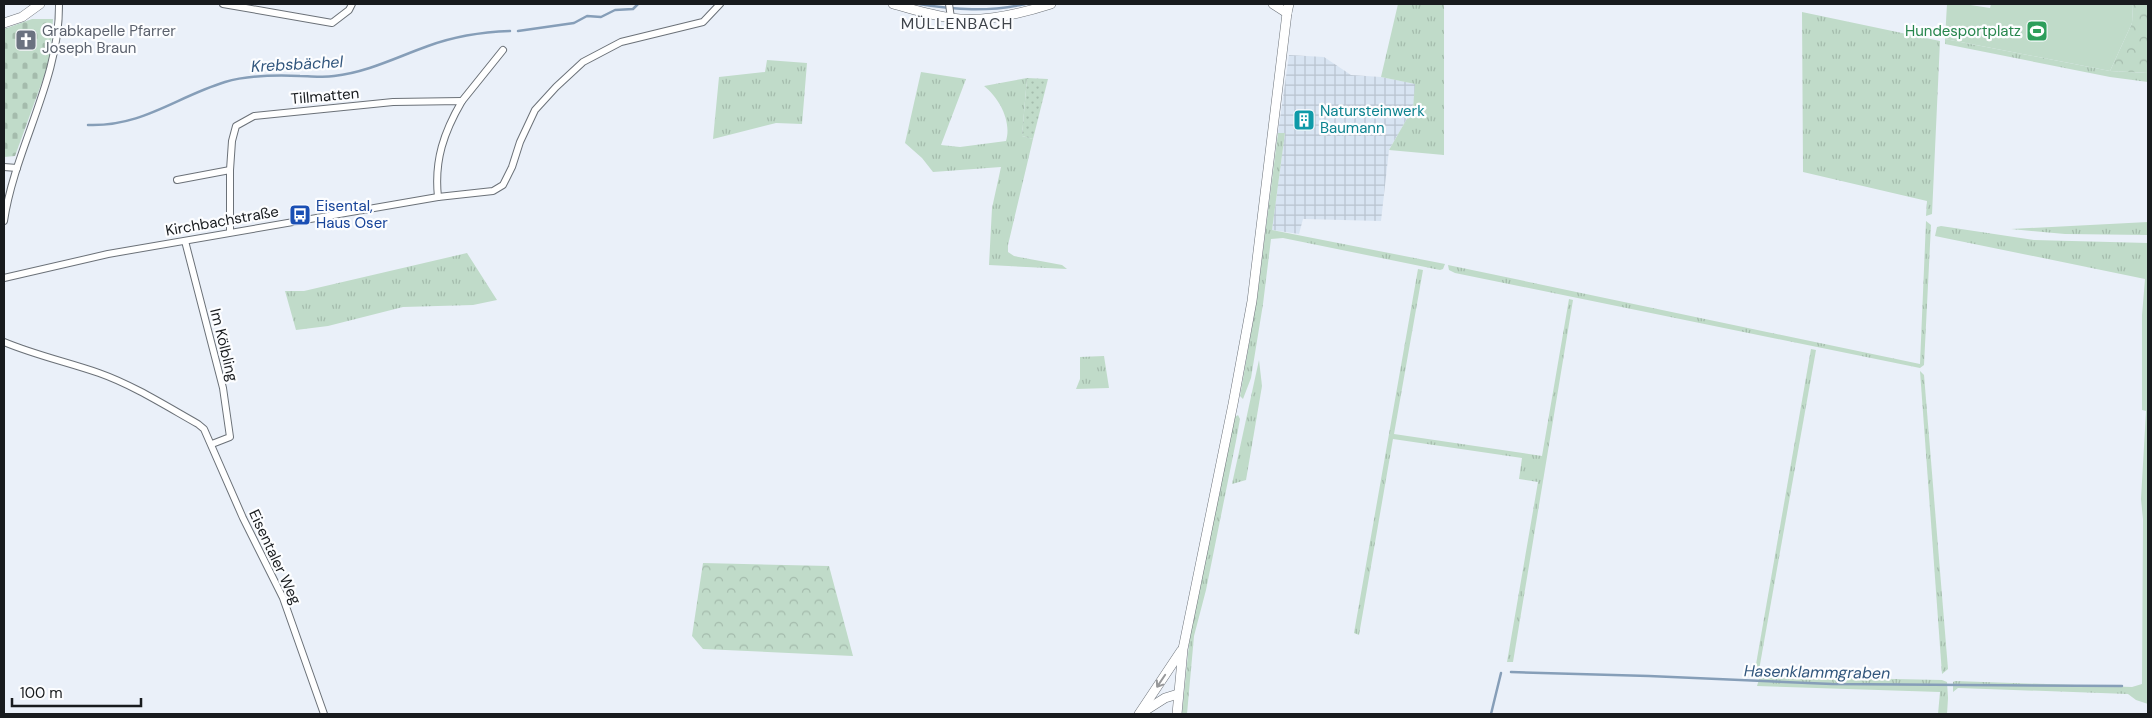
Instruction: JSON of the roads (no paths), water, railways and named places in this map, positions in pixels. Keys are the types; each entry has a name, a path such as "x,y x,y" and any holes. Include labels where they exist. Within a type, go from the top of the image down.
{"street":[{"path":"4,23 22,17 40,4"},
{"path":"4,221 17,168 55,54 59,36 59,4"},
{"path":"223,4 332,23 349,10 352,4"},
{"name":"Kirchbachstraße","path":"4,278 108,254 230,232 438,197 493,190 503,184 512,167 520,142 536,110 556,87 583,62 621,42 702,22 720,4"},
{"path":"893,4 950,10 978,19 996,17 1051,4"},
{"path":"1177,714 1183,648 1252,301 1275,99 1288,8 1273,4"},
{"path":"438,197 436,179 441,147 448,124 462,100 503,50"},
{"name":"Tillmatten","path":"230,232 230,170 232,141 236,126 254,116 393,102 462,100"},
{"path":"4,168 17,168"},
{"path":"177,180 230,170"},
{"name":"Im Kölbling","path":"185,241 223,388 230,437 212,444"},
{"name":"Eisentaler Weg","path":"4,342 34,354 98,372 117,380 204,429 255,545 283,598 324,714"},
{"path":"1140,714 1183,648"},
{"path":"1140,714 1165,698 1178,694"}],"waterway":[{"name":"Krebsbächel","path":"518,31 574,23 587,16 601,17 615,10 633,9 638,4"},
{"name":"Krebsbächel","path":"919,4 972,9 1011,7 1025,4"},
{"name":"Krebsbächel","path":"88,125 107,124 142,116 225,82 262,76 326,77 347,74 371,68 428,46 458,37 510,31"},
{"name":"Hasenklammgraben","path":"1511,672 1832,684 2122,686"},
{"name":"Hasenklammgraben","path":"1491,714 1501,673"}],"place":[{"name":"Hundesportplatz","path":"2037,31"},
{"name":"Grabkapelle Pfarrer Joseph Braun","path":"26,40"},
{"name":"Natursteinwerk Baumann","path":"1304,120"},
{"name":"Eisental, Haus Oser","path":"300,215"}],"district":[{"name":"MÜLLENBACH","path":"957,23"}]}
